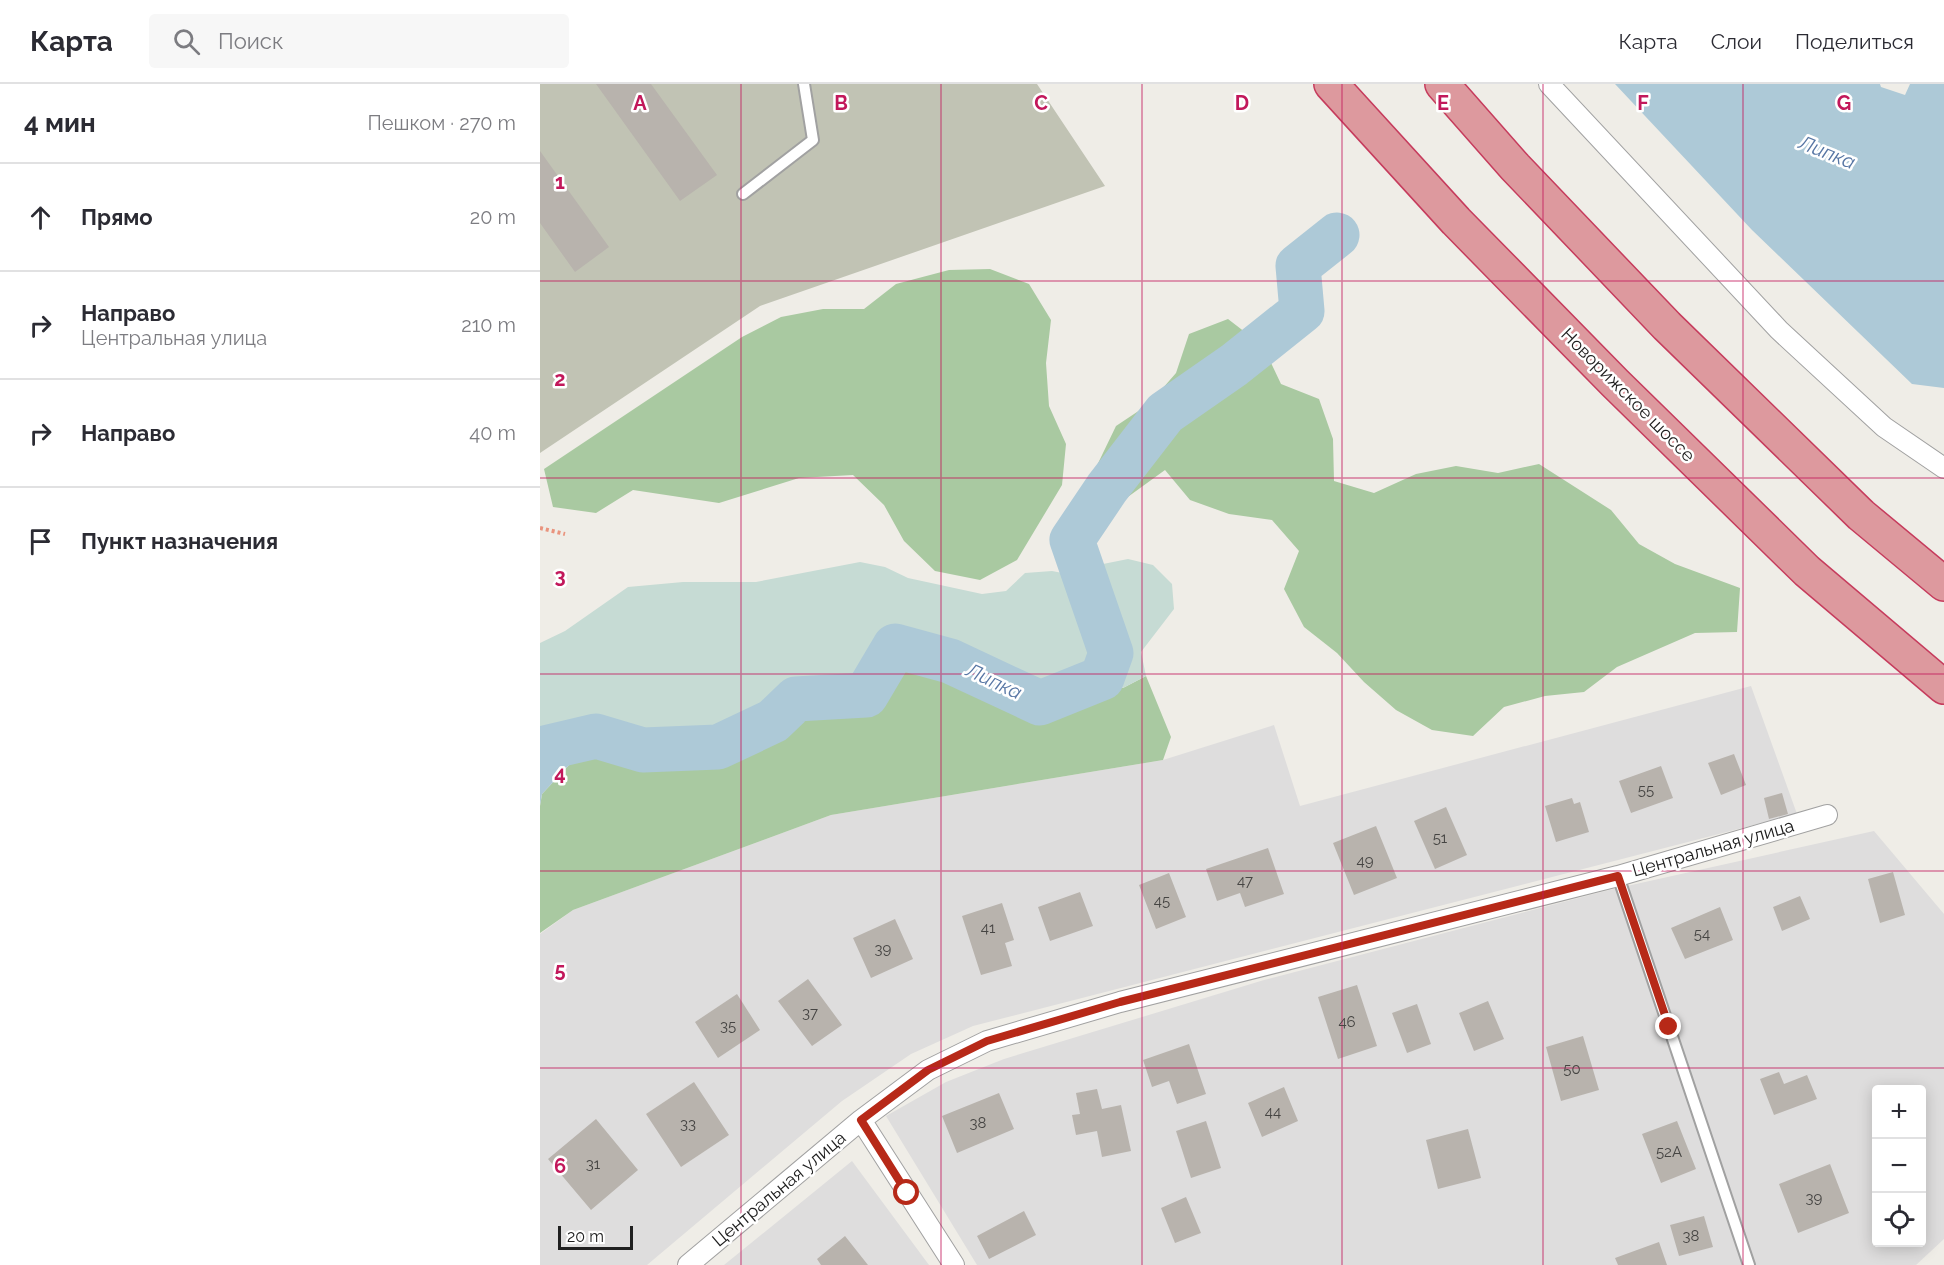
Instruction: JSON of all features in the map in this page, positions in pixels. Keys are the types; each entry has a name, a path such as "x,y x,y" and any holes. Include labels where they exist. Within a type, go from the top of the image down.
{"highway":[{"name":"Новорижское шоссе","path":"1331,84 1456,221 1615,383 1807,571 1944,687"},
{"path":"1442,84 1515,167 1667,326 1861,515 1944,584"}],"street":[{"path":"1549,84 1779,330 1884,427 1944,468"},
{"name":"Центральная улица","path":"688,1265 861,1120 928,1070 987,1041 1120,1002 1618,876 1827,815"},
{"path":"861,1120 954,1265"}],"lane":[{"path":"743,194 813,140 804,84"},
{"path":"1618,876 1749,1265"}],"path":[{"path":"540,528 565,534"}],"shaded area":[{"path":"540,84 1037,84 1105,186 760,306 540,453"},
{"path":"1128,559 1153,565 1172,584 1174,609 1141,652 1146,676 1123,688 1102,678 1040,703 950,661 895,646 866,695 796,699 773,721 718,747 643,750 596,736 540,727 540,643 565,631 628,587 683,582 756,582 860,562 885,567 908,578 982,594 1006,591 1025,573 1052,571 1078,576 1103,564"},
{"path":"1751,686 1797,814 973,1026 911,1054 842,1101 647,1265 540,1265 540,934 573,910 831,815 1163,760 1274,725 1300,806"},
{"path":"1874,831 1944,914 1944,1239 1916,1265 977,1265 886,1116 946,1082 1004,1059 1264,980 1609,890"},
{"path":"852,1161 929,1265 724,1265"}],"green space":[{"path":"990,269 1029,284 1051,320 1046,363 1049,406 1066,444 1062,485 1017,560 980,580 935,571 904,541 884,505 853,475 799,478 719,503 633,490 596,513 553,507 544,469 742,337 781,317 823,309 864,309 896,284 949,270"},
{"path":"1228,319 1263,346 1281,384 1319,399 1333,439 1334,481 1374,493 1416,474 1456,466 1498,473 1539,464 1611,510 1639,544 1675,564 1740,588 1737,632 1695,633 1617,667 1584,692 1545,696 1504,707 1473,736 1432,730 1396,710 1364,682 1337,653 1304,627 1284,589 1299,551 1272,520 1229,514 1190,500 1165,470 1125,499 1089,482 1116,426 1149,404 1176,373 1189,334"},
{"path":"895,646 950,661 1040,703 1102,678 1123,688 1146,676 1171,737 1163,760 831,815 573,910 540,933 540,806 542,794 596,736 643,750 773,721 796,699 866,695"}],"water":[{"path":"1615,84 1880,84 1881,87 1905,95 1910,84 1944,84 1944,388 1912,384 1752,230"},
{"path":"540,727 596,736 542,794 540,805"}],"building":[{"path":"596,84 651,84 717,175 680,201"},
{"path":"540,151 609,247 575,272 540,223"},
{"path":"1734,754 1746,785 1721,795 1708,763"},
{"path":"1661,766 1673,798 1631,813 1619,781"},
{"path":"1782,793 1788,814 1769,819 1764,798"},
{"path":"1572,798 1574,804 1580,802 1589,832 1556,842 1545,806"},
{"path":"1446,807 1467,855 1435,869 1414,821"},
{"path":"1376,826 1397,878 1354,895 1333,843"},
{"path":"1268,848 1284,894 1245,907 1240,893 1217,901 1206,869"},
{"path":"1893,872 1905,915 1880,923 1868,879"},
{"path":"1169,873 1186,917 1156,929 1139,885"},
{"path":"1080,892 1093,926 1050,941 1038,907"},
{"path":"1800,896 1810,919 1782,931 1773,907"},
{"path":"1002,903 1014,940 1005,943 1012,966 981,975 962,916"},
{"path":"1720,907 1733,940 1685,959 1671,928"},
{"path":"895,919 913,959 871,978 853,938"},
{"path":"808,979 842,1025 812,1046 778,1001"},
{"path":"1357,985 1377,1046 1338,1059 1318,997"},
{"path":"737,994 760,1030 718,1058 695,1022"},
{"path":"1488,1001 1504,1039 1474,1051 1459,1013"},
{"path":"1417,1004 1431,1044 1407,1053 1392,1013"},
{"path":"1583,1036 1599,1090 1561,1101 1546,1047"},
{"path":"1189,1044 1206,1094 1177,1104 1169,1081 1152,1087 1143,1060"},
{"path":"1779,1072 1784,1084 1807,1075 1817,1099 1774,1115 1760,1079"},
{"path":"694,1082 729,1135 681,1167 646,1114"},
{"path":"1284,1087 1298,1121 1262,1137 1248,1103"},
{"path":"1097,1089 1102,1109 1121,1105 1131,1151 1102,1157 1097,1131 1076,1135 1072,1115 1080,1114 1076,1093"},
{"path":"999,1093 1014,1129 957,1153 942,1116"},
{"path":"596,1119 638,1170 591,1210 548,1159"},
{"path":"1206,1121 1221,1168 1191,1178 1176,1131"},
{"path":"1677,1121 1696,1169 1661,1183 1642,1134"},
{"path":"1468,1129 1481,1178 1438,1189 1426,1140"},
{"path":"1830,1164 1849,1213 1798,1233 1779,1184"},
{"path":"1186,1197 1201,1233 1175,1243 1161,1208"},
{"path":"1024,1211 1036,1235 989,1259 977,1236"},
{"path":"1704,1216 1713,1247 1679,1256 1670,1225"},
{"path":"845,1236 868,1265 821,1265 817,1259"},
{"path":"1659,1242 1667,1265 1618,1265 1615,1258"}],"waterway":[{"name":"Липка","path":"540,749 596,736 643,750 718,747 773,721 796,699 866,695 895,646 950,661 1040,703 1102,678 1111,653 1072,540 1107,488 1165,413 1234,365 1302,311 1298,266 1337,235"}],"route":[{"path":"907,1193 861,1120 928,1070 987,1041 1120,1002 1618,876 1669,1027"}]}
